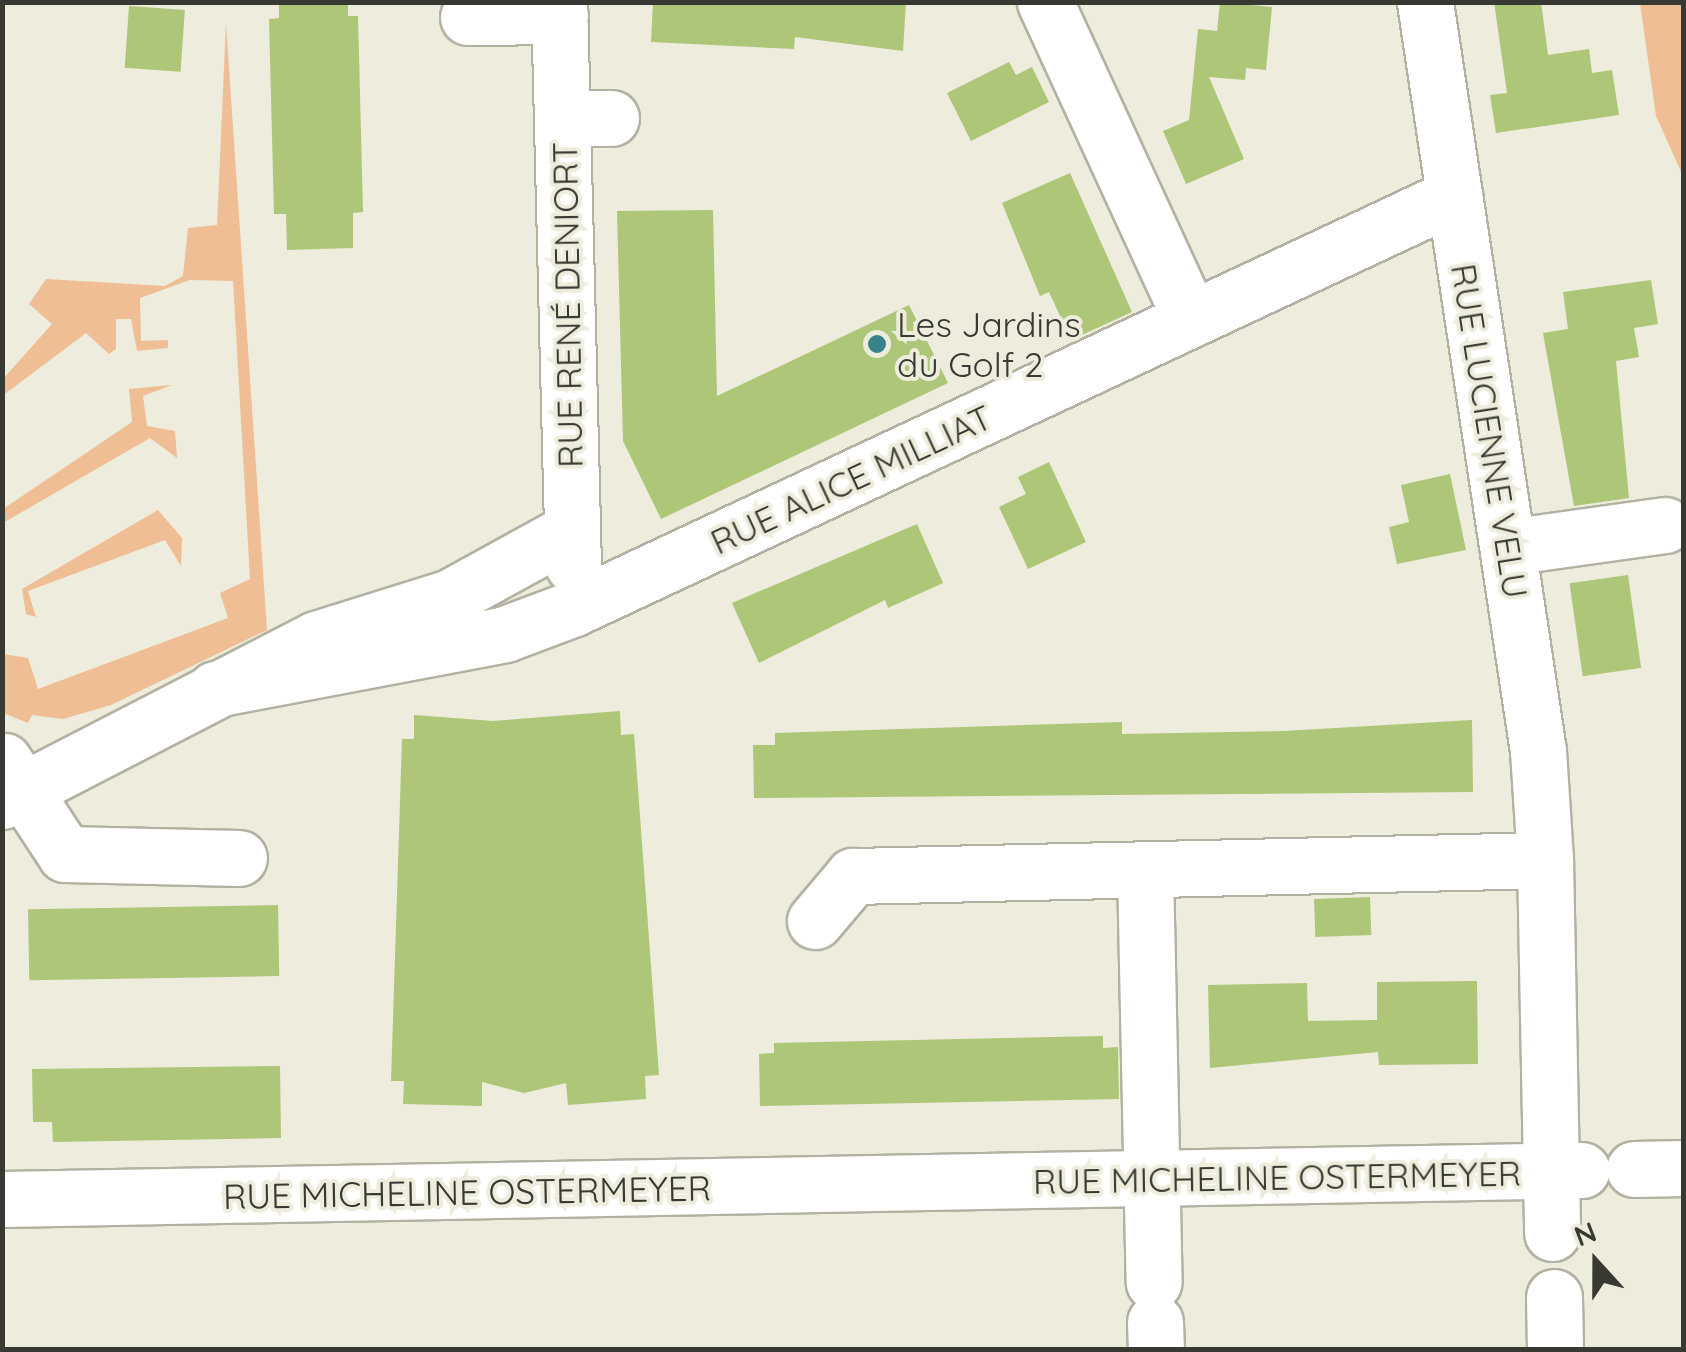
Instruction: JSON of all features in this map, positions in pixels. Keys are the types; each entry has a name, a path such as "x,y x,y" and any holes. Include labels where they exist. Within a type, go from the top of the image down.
{"street":[{"path":"1045,2 1192,319"},
{"name":"RUE LUCIENNE VELU","path":"1424,2 1508,547 1545,860"},
{"path":"468,17 559,10"},
{"name":"RUE RENÉ DENIORT","path":"559,10 586,118 572,530 574,608"},
{"name":"RUE ALICE MILLIAT","path":"574,608 1454,196"},
{"path":"1508,547 1664,525"},
{"path":"239,858 80,860 56,845 9,783 316,639 450,597 572,530"},
{"path":"215,689 505,634 574,608"},
{"path":"814,920 853,876 1545,860"},
{"name":"RUE MICHELINE OSTERMEYER","path":"2,1200 1613,1170 1545,860"},
{"path":"1145,870 1155,1318"},
{"path":"1552,1233 1613,1170"}],"shaded area":[{"path":"1640,3 1683,3 1683,176 1656,116"},
{"path":"226,23 267,630 111,705 63,719 32,715 28,723 3,713 3,654 28,658 38,689 228,618 220,593 250,579 233,281 190,280 140,298 141,341 168,340 168,348 137,351 131,319 116,319 116,349 109,354 86,333 2,396 3,379 52,324 29,304 46,279 165,286 183,276 188,228 217,225"},
{"path":"172,385 143,396 147,426 175,431 177,458 150,438 3,523 3,509 132,422 129,389"},
{"path":"158,510 182,538 181,566 165,540 28,591 36,617 26,614 22,589"}],"building":[{"path":"279,2 348,2 348,16 358,16 363,212 353,213 353,248 287,250 286,214 274,214 269,19 279,18"},
{"path":"653,2 906,2 903,51 795,37 794,49 651,42"},
{"path":"1220,2 1272,7 1266,70 1246,68 1245,80 1209,77 1244,159 1186,184 1163,131 1189,120 1198,29 1217,31"},
{"path":"1494,2 1541,2 1548,55 1589,49 1592,73 1612,70 1619,115 1496,133 1490,95 1507,93"},
{"path":"129,6 185,10 181,72 125,68"},
{"path":"1009,62 1016,75 1032,67 1049,102 971,141 947,93"},
{"path":"1070,173 1132,312 1071,340 1049,292 1040,296 1002,203"},
{"name":"Les Jardins du Golf 2","path":"713,210 717,396 909,305 948,383 661,519 623,441 617,211"},
{"path":"1651,280 1658,324 1634,328 1639,357 1616,361 1629,498 1574,506 1543,333 1568,329 1563,292"},
{"path":"1049,462 1086,542 1028,569 999,507 1026,494 1018,477"},
{"path":"1450,474 1466,550 1397,564 1389,527 1409,522 1401,485"},
{"path":"917,524 943,583 888,608 885,600 759,663 732,603"},
{"path":"1628,575 1641,668 1583,676 1570,583"},
{"path":"620,711 621,735 634,734 659,1075 645,1076 646,1099 568,1105 566,1083 524,1093 482,1082 482,1106 403,1104 404,1081 391,1081 402,739 414,739 414,715 493,721"},
{"path":"1472,720 1473,792 754,798 753,745 775,745 775,733 1122,722 1122,734 1284,731"},
{"path":"1370,897 1371,935 1315,937 1314,899"},
{"path":"278,905 279,976 29,980 28,909"},
{"path":"1477,981 1478,1064 1379,1065 1378,1052 1210,1068 1208,985 1307,983 1308,1021 1377,1020 1377,982"},
{"path":"1103,1036 1103,1048 1118,1047 1119,1099 760,1106 759,1054 774,1053 774,1043"},
{"path":"280,1066 281,1138 53,1142 52,1122 33,1122 32,1069"}],"place":[{"name":"Les Jardins du Golf 2","path":"877,344"}]}
